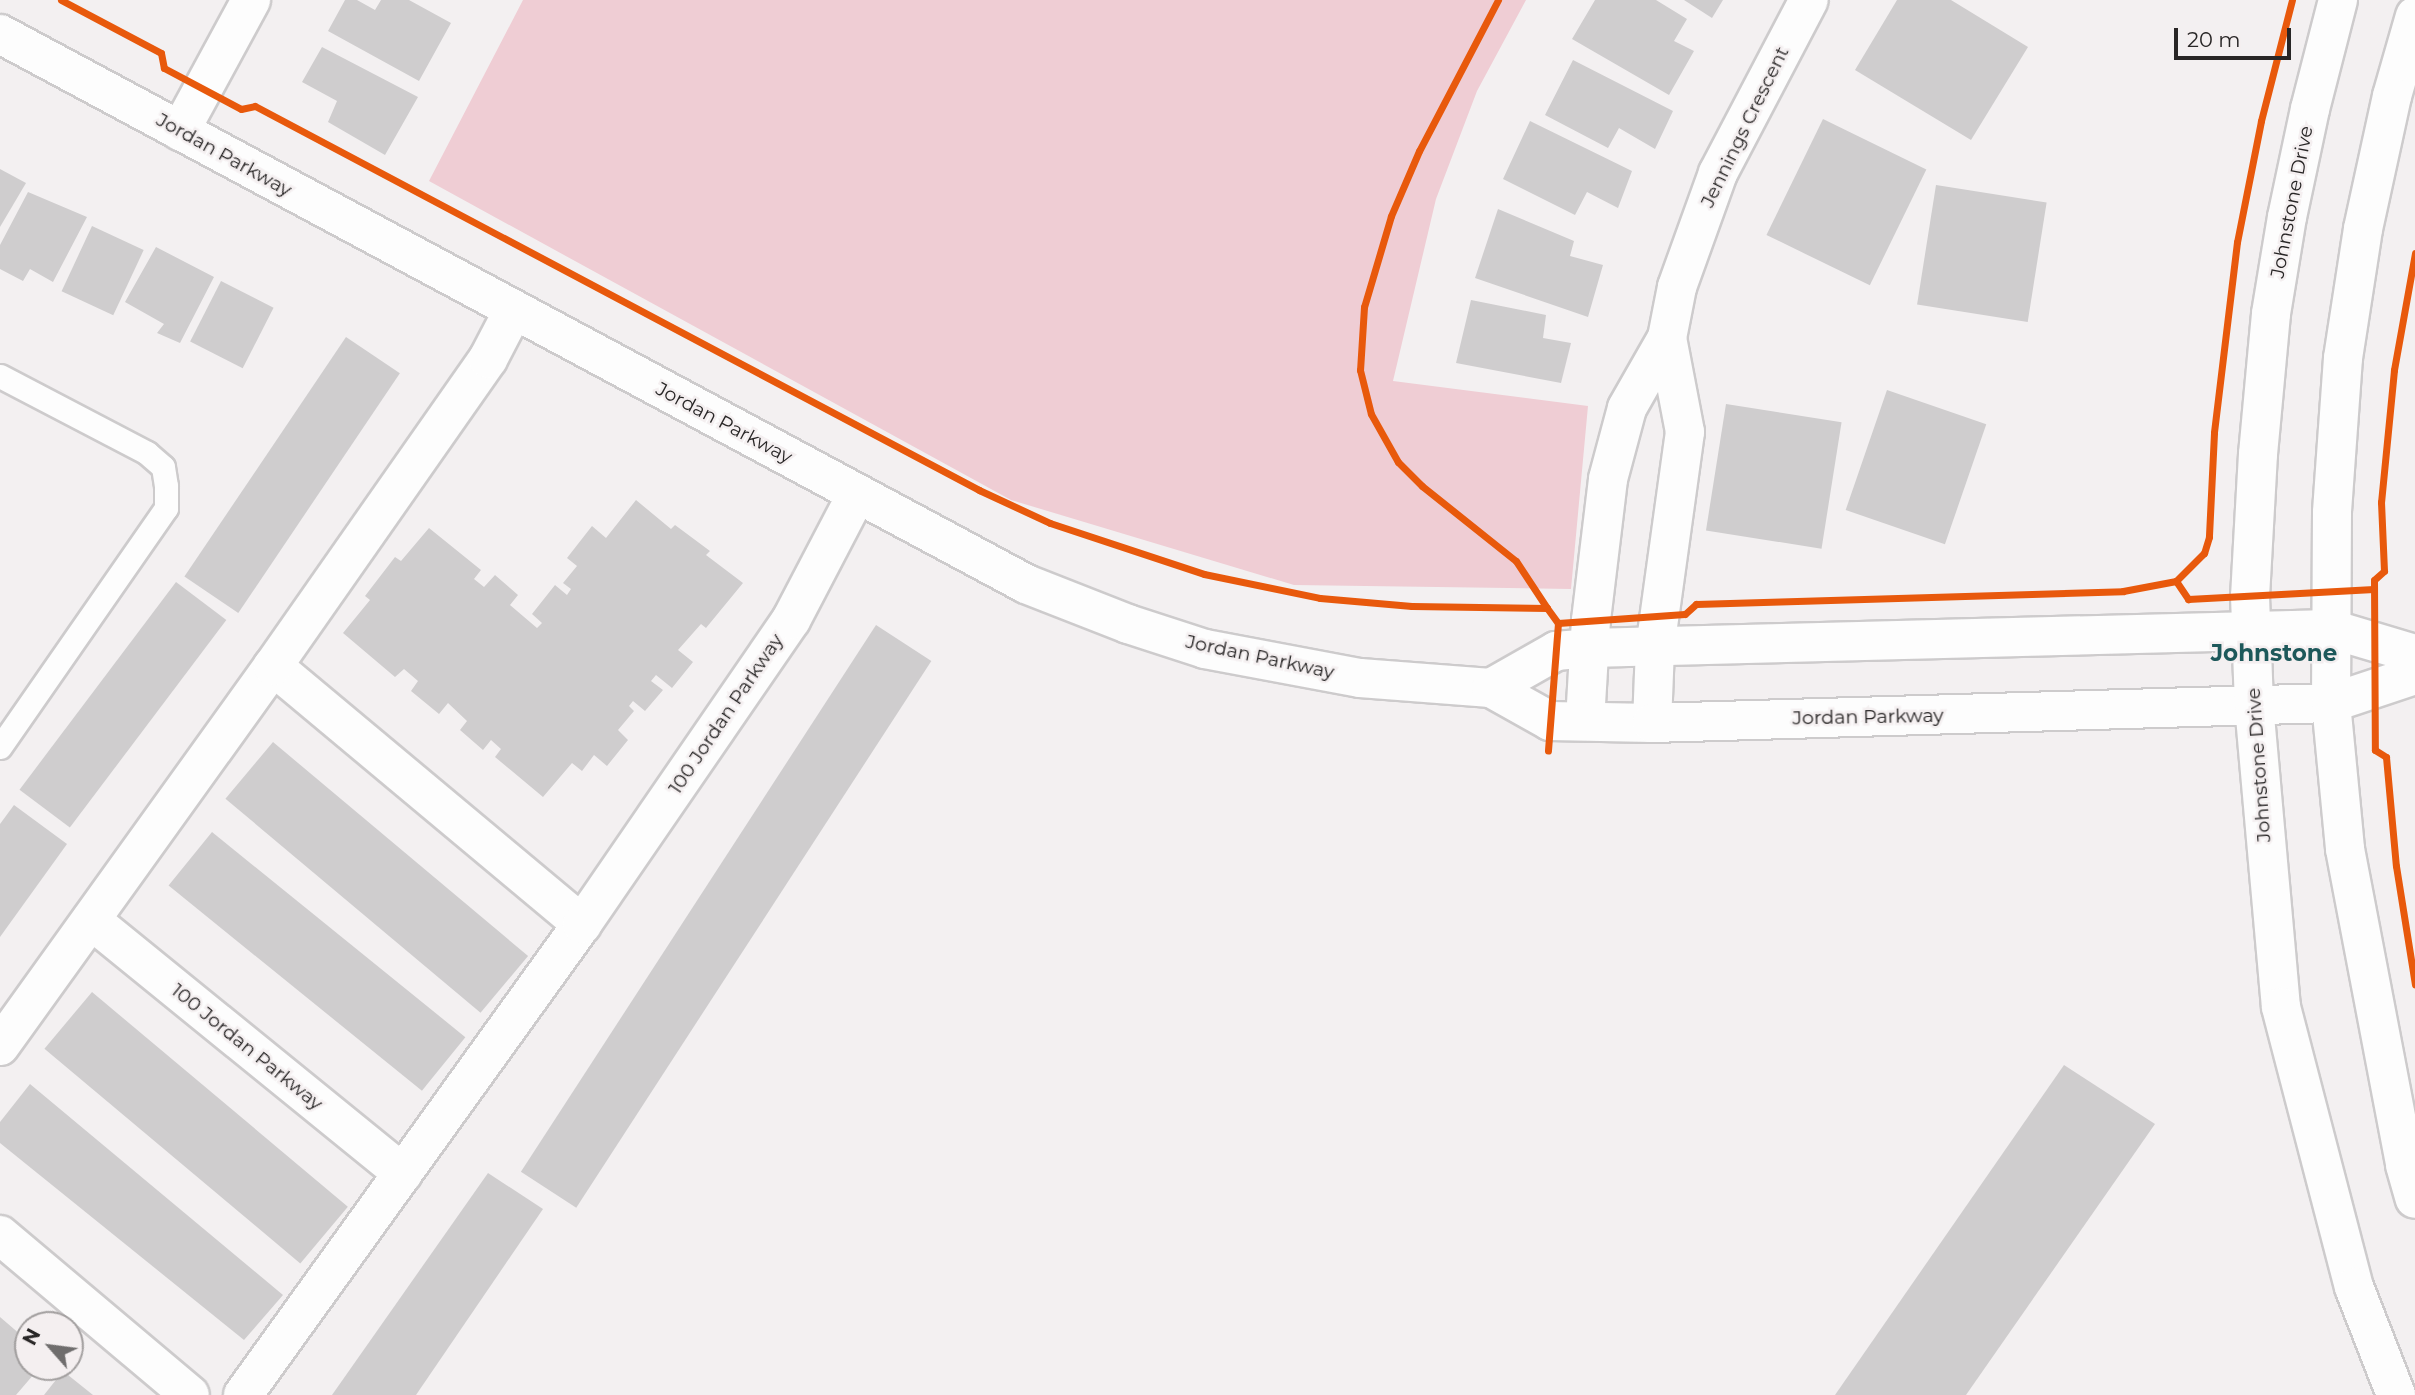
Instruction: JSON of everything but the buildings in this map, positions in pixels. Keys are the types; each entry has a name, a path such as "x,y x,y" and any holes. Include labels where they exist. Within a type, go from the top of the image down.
{"street":[{"path":"180,131 251,0"},
{"name":"Jennings Crescent","path":"1585,721 1589,648 1608,479 1627,408 1667,338 1677,287 1718,173 1809,0"},
{"name":"Johnstone Drive","path":"2338,0 2309,109 2271,314 2258,454 2250,596 2254,705 2281,1007 2354,1287 2396,1395"},
{"path":"2415,16 2392,96 2362,229 2343,358 2332,513 2331,629 2331,703 2345,849 2405,1165 2415,1199"},
{"name":"Jordan Parkway","path":"0,34 1026,584 1129,624 1205,649 1360,678 1491,688 1550,721 1652,723 2331,703 2415,675"},
{"path":"0,1046 273,666 488,359 513,311"},
{"name":"Jennings Crescent","path":"1652,723 1655,648 1685,432 1667,338"},
{"name":"100 Jordan Parkway","path":"243,1395 582,925 791,620 857,494"},
{"path":"1491,688 1556,650 1589,648 2331,629 2415,654"},
{"path":"273,666 582,925"},
{"name":"100 Jordan Parkway","path":"91,920 403,1174"},
{"path":"0,1235 190,1395"}],"lane":[{"path":"0,376 147,453 163,467 166,509 0,747"}],"shaded area":[{"path":"523,0 1526,0 1477,91 1436,199 1393,381 1588,406 1571,589 1294,585 1011,500 429,181"}],"cycle path":[{"path":"61,0 161,53 164,68 241,109 255,106 979,490 1050,523 1204,574 1320,598 1412,606 1547,608 1558,623 1548,751"},
{"path":"1498,0 1419,151 1391,216 1364,307 1360,370 1371,414 1398,462 1422,486 1516,561 1547,608"},
{"path":"2292,0 2261,121 2237,242 2214,433 2209,537 2204,553 2176,581 2188,599 2374,589"},
{"path":"2415,253 2394,370 2381,502 2384,571 2374,580 2375,750 2386,757 2396,866 2415,984"},
{"path":"1558,623 1685,614 1696,604 2123,591 2176,581"}],"district":[{"name":"Johnstone","path":"2274,653"}]}
